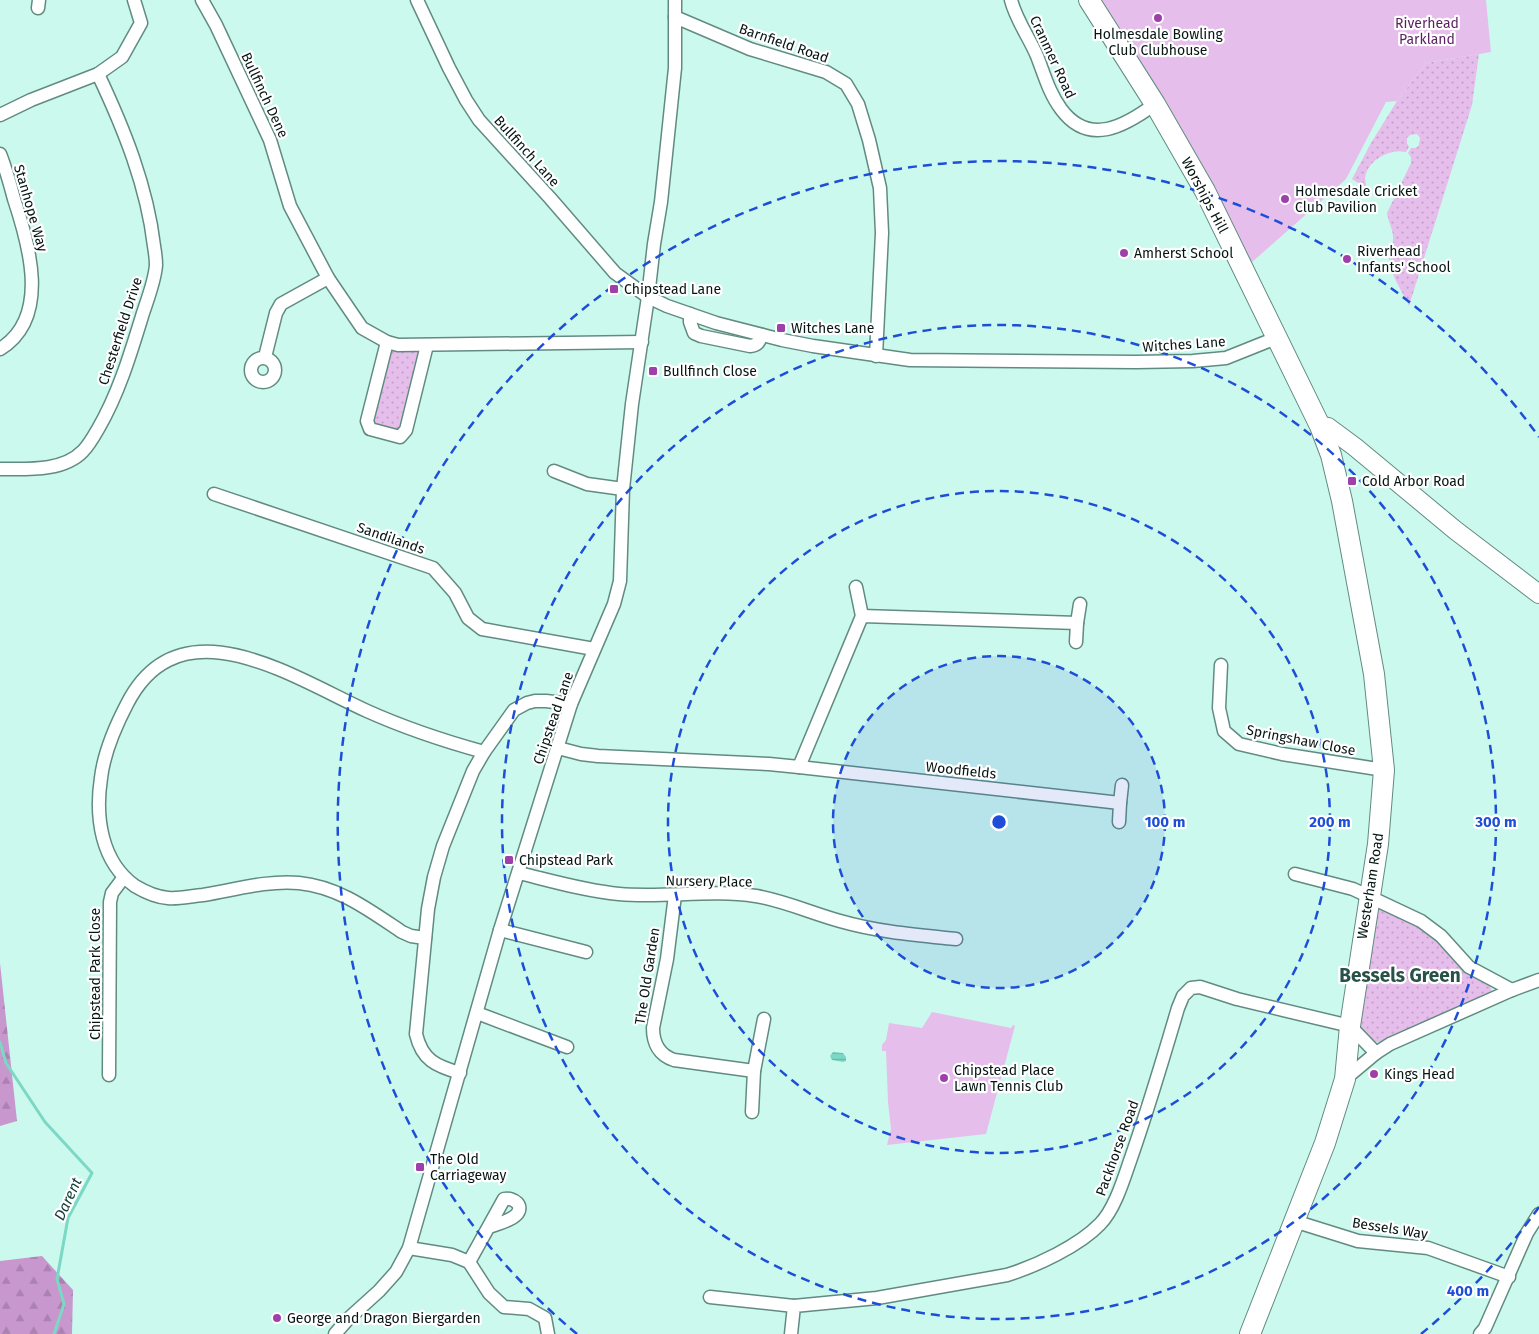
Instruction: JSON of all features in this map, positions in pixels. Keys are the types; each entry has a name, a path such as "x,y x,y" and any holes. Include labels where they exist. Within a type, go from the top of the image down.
{"highway":[{"name":"Worships Hill","path":"1089,0 1155,104 1205,191 1320,426"},
{"name":"Westerham Road","path":"1250,1334 1326,1143 1345,1079 1350,1026 1378,844 1384,770 1374,674 1346,518 1331,455 1320,426"}],"main road":[{"path":"1320,426 1328,427 1355,447 1455,530 1539,594"}],"street":[{"path":"0,114 98,74 122,57 141,23 134,0"},
{"name":"Bullfinch Dene","path":"202,0 216,25 270,140 290,206 328,278"},
{"name":"Bullfinch Lane","path":"417,0 449,68 479,120 615,273 648,297"},
{"name":"Chipstead Lane","path":"335,1334 396,1272 409,1248 500,930 571,704 614,604 620,581 624,489 632,404 661,202 676,68 675,0"},
{"name":"Cranmer Road","path":"1009,2 1037,56 1046,82 1061,109 1076,124 1093,131 1108,130 1125,124 1155,104"},
{"name":"Barnfield Road","path":"675,17 750,49 826,72 846,84 858,104 870,140 880,188 882,233 876,356"},
{"name":"Chesterfield Drive","path":"0,468 19,469 54,466 71,460 83,452 104,418 115,395 140,324 156,266 150,216 138,170 128,142 98,74"},
{"name":"Stanhope Way","path":"0,154 24,229 32,266 31,299 24,322 16,336 0,349"},
{"path":"265,357 276,313 281,304 328,278 362,328 387,342 398,345 642,342"},
{"name":"Witches Lane","path":"648,297 716,324 762,335 876,356 924,360 1193,361 1226,358 1276,338"},
{"path":"387,342 367,421 370,429 400,436 406,430 427,346"},
{"path":"554,471 587,484 624,489"},
{"name":"Sandilands","path":"214,494 433,568 455,593 468,618 482,629 594,649"},
{"path":"799,767 862,616 856,587"},
{"path":"1076,642 1080,604"},
{"path":"862,616 1077,623"},
{"path":"425,938 411,936 402,932 343,894 324,888 300,884 281,883 250,886 179,898 168,898 150,894 124,877 114,866 105,848 101,832 99,787 103,763 121,715 143,678 169,660 184,654 213,651 248,658 282,671 391,721 484,752"},
{"name":"Springshaw Close","path":"1221,664 1219,708 1224,731 1239,744 1282,754 1384,770"},
{"path":"460,1073 443,1068 427,1058 419,1047 416,1034 425,938 434,877 443,846 473,771 514,710 527,703 540,701 571,704"},
{"name":"Woodfields","path":"558,748 598,756 769,764 1120,803"},
{"path":"1119,822 1122,785"},
{"name":"Nursery Place","path":"519,874 619,894 675,896 732,893 756,896 867,928 894,933 956,939"},
{"path":"1295,874 1353,889 1421,921 1441,936 1469,967 1512,990"},
{"name":"Chipstead Park Close","path":"109,1075 110,902 112,893 124,877"},
{"name":"The Old Garden","path":"675,896 667,959 653,1028 653,1039 656,1047 666,1057 674,1060 754,1070"},
{"path":"500,930 586,952"},
{"path":"1345,1079 1390,1044 1539,980"},
{"name":"Packhorse Road","path":"710,1298 794,1306 877,1298 1007,1275 1027,1268 1085,1238 1102,1223 1122,1183 1143,1124 1178,1008 1183,996 1190,988 1200,987 1237,999 1350,1026"},
{"path":"477,1013 568,1047"},
{"path":"752,1112 754,1070 764,1019"},
{"path":"1350,1026 1376,1053"},
{"path":"1483,1331 1509,1277 1527,1233 1539,1214"},
{"name":"Bessels Way","path":"1294,1222 1358,1241 1428,1248 1509,1277"},
{"path":"469,1262 490,1227"},
{"path":"409,1248 452,1255 469,1262 489,1293 504,1307 528,1309 545,1318 548,1334"},
{"path":"792,1334 794,1306"}],"green space":[{"name":"Riverhead Parkland","path":"1096,0 1486,0 1491,52 1426,63 1397,101 1386,102 1346,179 1242,271"},
{"path":"1479,54 1472,105 1409,306 1390,264 1389,256 1393,236 1387,213 1411,163 1411,157 1408,153 1411,148 1416,148 1419,145 1420,138 1417,134 1410,135 1407,138 1409,147 1406,152 1390,153 1375,161 1369,167 1366,174 1365,181 1368,189 1352,179 1371,143 1397,101 1426,63"},
{"path":"392,350 418,352 398,431 373,425"},
{"name":"Bessels Green","path":"1375,906 1420,926 1489,984 1492,991 1487,995 1381,1042 1374,1042 1361,1031 1360,1024"},
{"path":"0,963 17,1121 0,1126"},
{"name":"Chipstead Place Lawn Tennis Club","path":"932,1012 1011,1028 1013,1025 1015,1026 986,1134 887,1145 891,1129 886,1051 882,1051 882,1045 886,1040 889,1023 922,1028"},
{"path":"42,1256 73,1290 72,1334 0,1334 0,1261"}],"shaded area":[{"path":"833,1052 843,1053 846,1061 832,1060 830,1056"}],"waterway":[{"name":"Darent","path":"0,1042 6,1063 45,1122 92,1173 68,1218 57,1279 64,1304 54,1334"}],"place":[{"name":"Holmesdale Bowling Club Clubhouse","path":"1158,18"},
{"name":"Holmesdale Cricket Club Pavilion","path":"1285,199"},
{"name":"Amherst School","path":"1124,253"},
{"name":"Riverhead Infants' School","path":"1347,259"},
{"name":"Chipstead Lane","path":"614,289"},
{"name":"Witches Lane","path":"781,328"},
{"name":"Bullfinch Close","path":"653,371"},
{"name":"Cold Arbor Road","path":"1352,481"},
{"name":"Chipstead Park","path":"509,860"},
{"name":"Kings Head","path":"1374,1074"},
{"name":"Chipstead Place Lawn Tennis Club","path":"944,1078"},
{"name":"The Old Carriageway","path":"420,1167"},
{"name":"George and Dragon Biergarden","path":"277,1318"}],"district":[{"name":"Bessels Green","path":"1400,975"}]}
